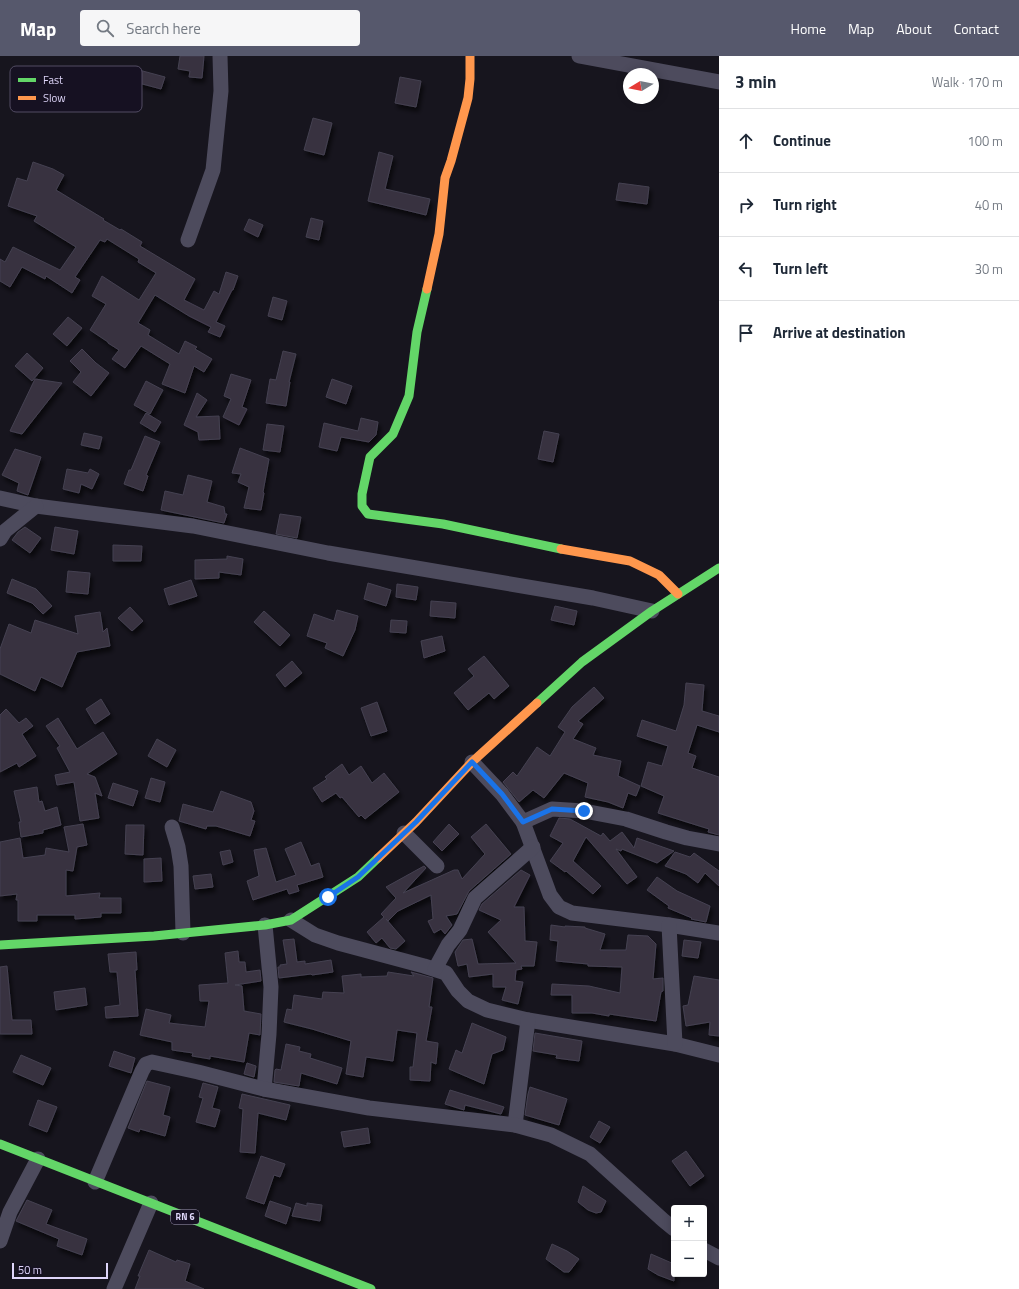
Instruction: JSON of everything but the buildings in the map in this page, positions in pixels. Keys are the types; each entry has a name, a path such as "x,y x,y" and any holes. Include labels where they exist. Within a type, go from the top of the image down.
{"street":[{"path":"188,240 213,170 221,91 220,56"},
{"path":"470,56 468,98 445,178 439,234 417,332 409,396 392,434 379,450 370,457 362,494 362,506 368,514 443,524 568,550 630,561 659,575 678,594"},
{"path":"579,56 719,82"},
{"path":"0,498 36,506 192,526 336,554 593,598 652,611"},
{"path":"0,538 6,531 36,506"},
{"path":"0,944 183,933 265,925 291,920 358,877 404,833 472,762 582,662 652,611 719,568"},
{"path":"472,762 502,794 523,822 550,895 559,907 572,913 719,933"},
{"path":"523,822 552,809 584,811 626,819 673,834 719,844"},
{"path":"172,827 178,846 181,866 183,933"},
{"path":"404,833 437,866"},
{"path":"435,969 448,945 460,930 475,898 533,847"},
{"path":"291,920 315,935 338,943 446,973 458,991 468,1001 487,1010 528,1020 675,1044 719,1055"},
{"path":"264,1089 271,988 265,925"},
{"path":"669,925 675,1044"},
{"path":"515,1125 528,1020"},
{"path":"95,1182 142,1071 146,1064 152,1062 264,1089 369,1108 515,1125 551,1135 590,1154 671,1226"},
{"name":"RN 6","path":"0,1144 371,1289"},
{"path":"0,1241 10,1212 38,1159"},
{"path":"114,1289 151,1203"},
{"path":"707,1252 719,1258"}],"traffic: fast":[{"path":"427,289 417,332 409,396 393,434 370,457 362,494 362,506 368,514 443,524 561,549"},
{"path":"537,703 582,662 652,611 719,568"},
{"path":"0,945 154,936 265,925 291,920 358,877 378,858"},
{"path":"0,1144 371,1289"}],"traffic: slow":[{"path":"427,289 439,234 445,178 468,98 470,56"},
{"path":"561,549 630,561 659,575 678,594"},
{"path":"378,858 416,822 472,762 537,703"}],"route":[{"path":"328,897 358,877 416,822 472,762 502,794 523,822 552,809 584,811"}]}
